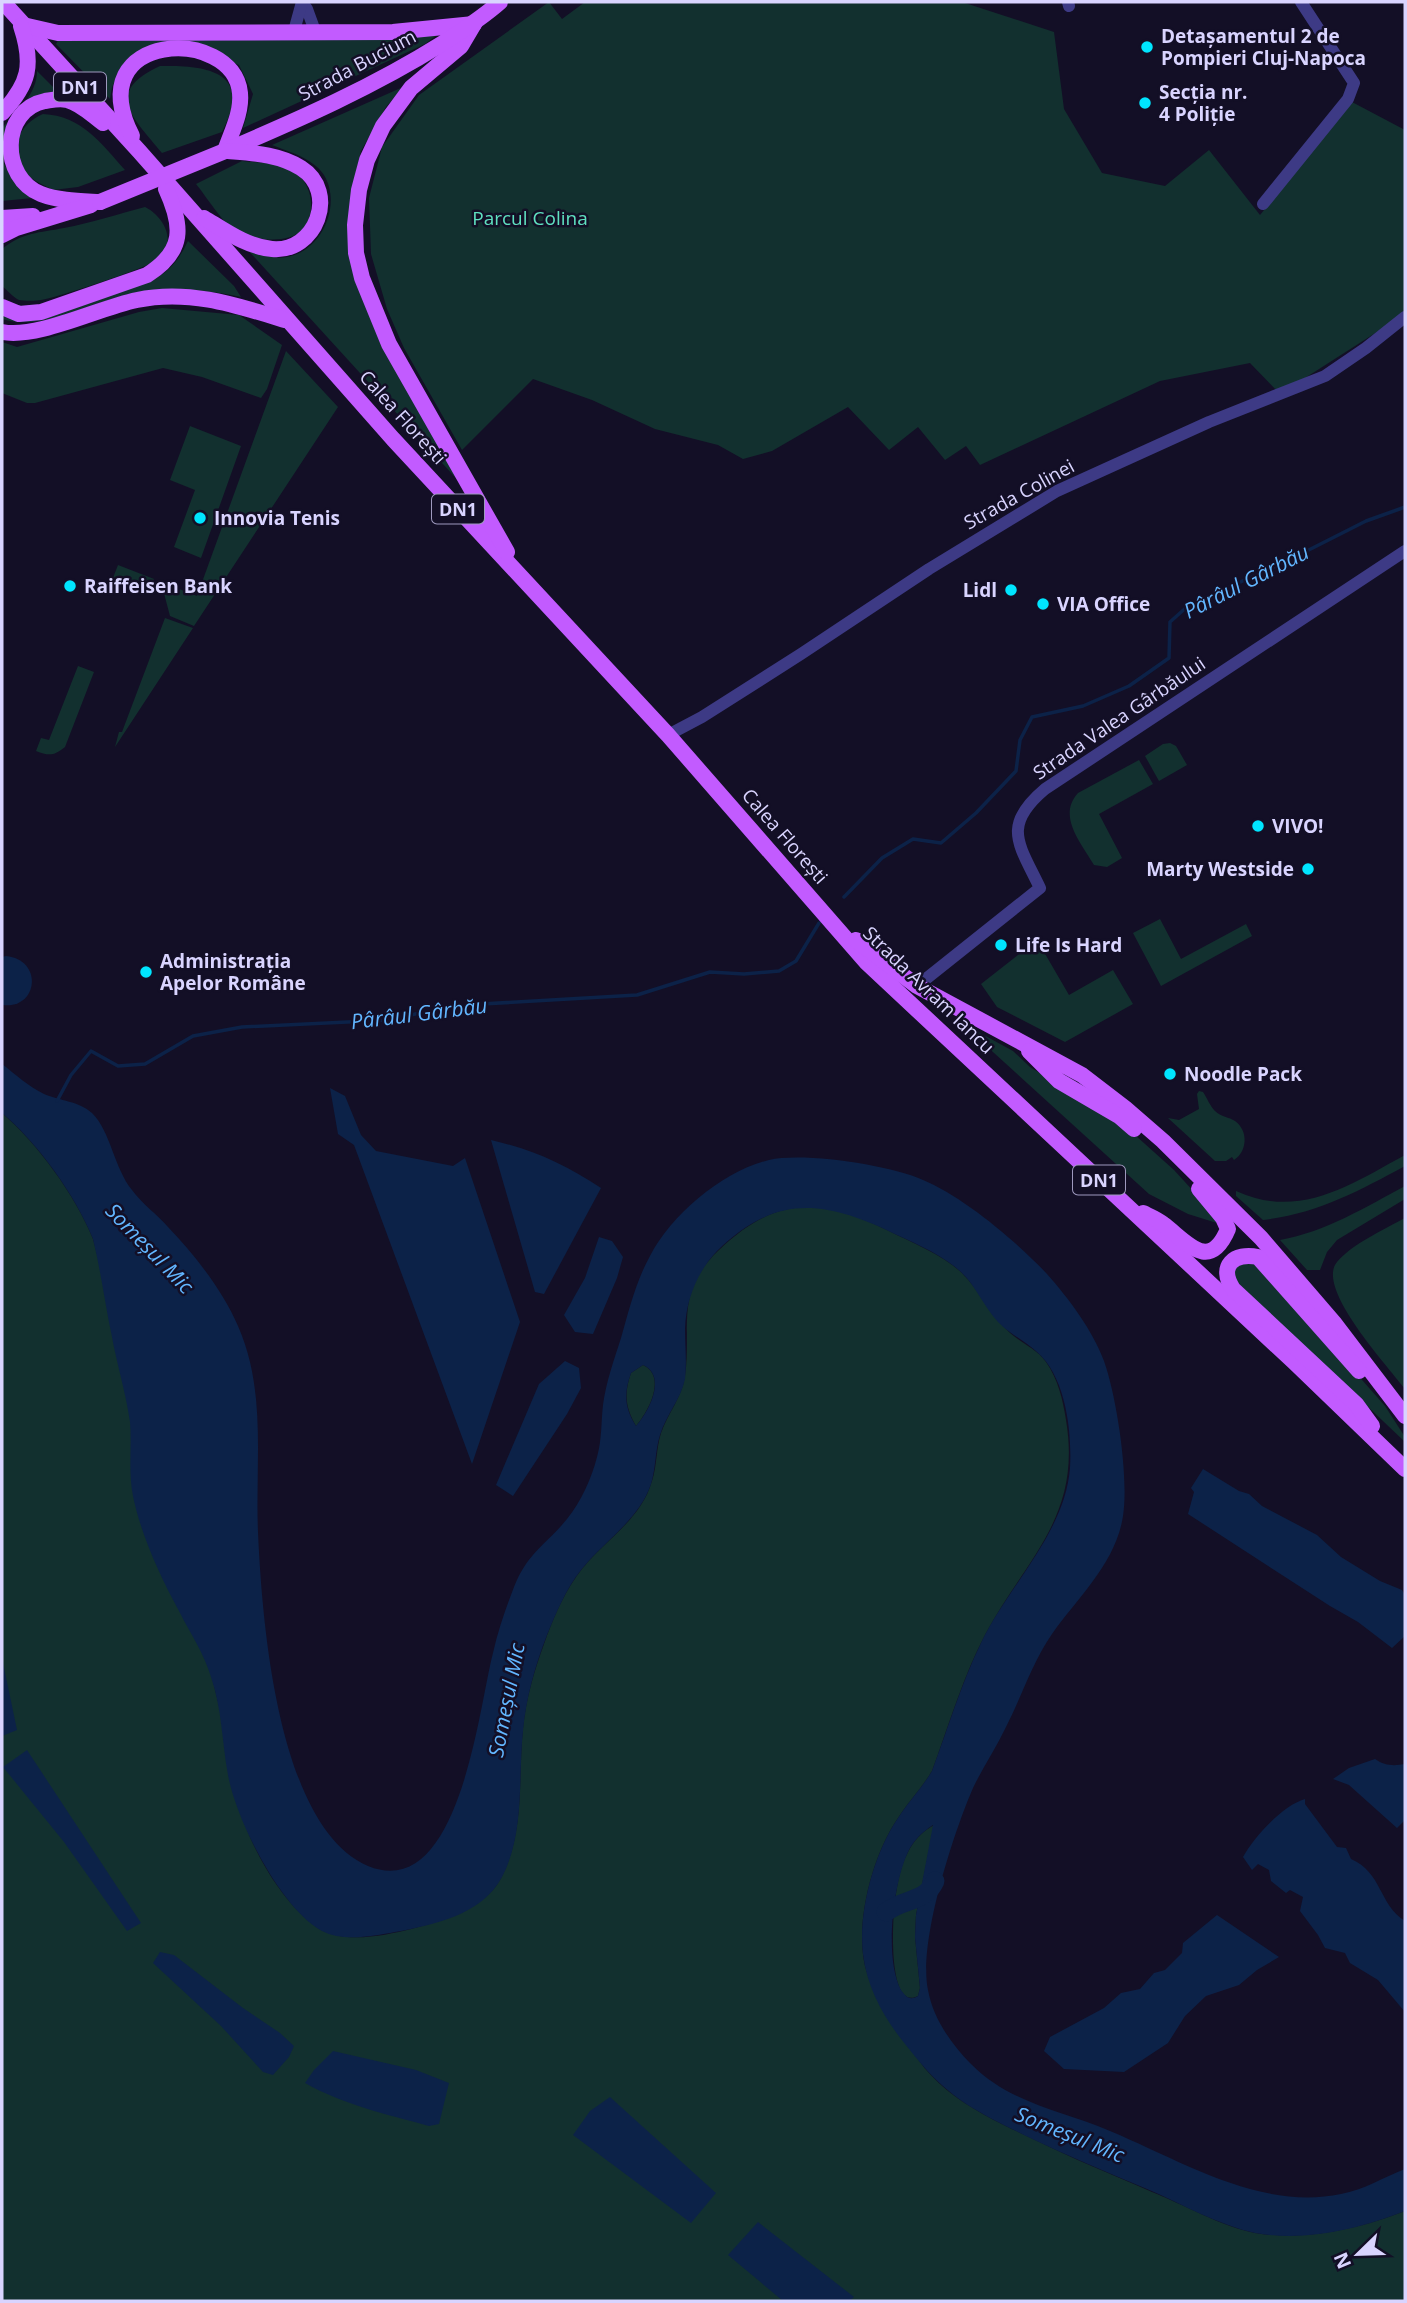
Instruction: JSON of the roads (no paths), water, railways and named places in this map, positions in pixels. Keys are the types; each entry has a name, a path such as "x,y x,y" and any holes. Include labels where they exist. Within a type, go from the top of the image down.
{"main road":[{"name":"Calea Florești","path":"3,2 20,24 139,151 286,320 668,735 826,914"},
{"name":"Strada Bucium","path":"100,202 358,93 474,24 500,2"},
{"path":"2,113 23,87 27,71 28,55 20,24 58,33 393,32 474,24"},
{"path":"474,24 461,46 401,99 379,134 367,160 359,190 355,225 356,253 362,278 389,344 523,579"},
{"path":"139,151 119,104 124,74 137,60 158,51 199,50 221,61 235,76 238,84 240,106 225,151 285,160 307,172 315,185 320,202 318,221 313,230 292,246 271,249 224,230 182,201"},
{"path":"100,202 43,195 25,184 16,173 10,155 10,135 16,120 38,102 67,100 87,111 139,151"},
{"path":"2,307 19,314 41,312 147,275 161,266 175,246 178,226 159,174"},
{"path":"2,218 58,213 100,202"},
{"path":"2,235 16,228 100,202"},
{"path":"2,332 21,334 132,301 169,296 222,301 286,320"},
{"name":"Strada Avram Iancu","path":"826,914 917,986 1082,1075 1125,1108 1173,1150 1261,1238 1335,1324 1401,1411"},
{"name":"Strada Avram Iancu","path":"826,914 858,953 894,990 1401,1464"},
{"path":"1017,1040 1059,1081 1119,1116 1162,1152 1206,1196 1223,1217 1228,1229 1224,1239 1214,1250 1202,1252 1192,1249 1162,1223 1122,1202"},
{"path":"1401,1411 1369,1383 1258,1256 1245,1254 1235,1258 1228,1267 1227,1279 1233,1289 1356,1404 1401,1464"}],"street":[{"path":"294,31 302,2"},
{"path":"302,2 315,31"},
{"path":"1262,204 1348,99 1354,83 1301,2"},
{"name":"Strada Colinei","path":"668,735 709,713 929,569 1057,491 1209,422 1325,376 1405,317"},
{"name":"Strada Valea Gârbăului","path":"917,986 1040,888 1019,844 1017,831 1019,817 1029,802 1055,782 1405,551"}],"water":[{"path":"2,957 18,959 26,966 32,984 23,1000 2,1005"},
{"path":"2,1064 38,1091 81,1106 92,1113 104,1130 132,1190 198,1261 232,1313 247,1351 253,1376 258,1428 258,1532 264,1615 280,1717 294,1766 313,1810 337,1844 368,1866 399,1870 424,1856 444,1829 460,1793 472,1753 502,1619 525,1565 572,1512 589,1481 599,1451 603,1405 610,1371 633,1296 650,1256 671,1225 717,1184 752,1166 784,1158 847,1161 890,1169 939,1188 989,1221 1047,1274 1079,1315 1099,1349 1109,1377 1117,1416 1123,1460 1123,1516 1113,1549 1095,1579 1045,1645 965,1808 939,1889 928,1945 926,1970 934,2011 950,2039 986,2078 1037,2105 1110,2131 1222,2180 1281,2196 1341,2194 1405,2169 1405,2211 1351,2228 1293,2236 1255,2233 1214,2220 1026,2136 963,2102 919,2061 897,2034 878,2002 865,1967 862,1938 866,1902 875,1865 889,1832 932,1771 981,1643 1034,1559 1058,1515 1070,1468 1068,1422 1055,1376 1037,1352 998,1322 971,1284 954,1266 922,1247 872,1224 848,1215 803,1208 782,1211 761,1219 739,1232 717,1251 698,1277 690,1297 685,1329 685,1379 660,1435 651,1484 630,1519 576,1577 562,1601 543,1647 524,1719 517,1824 509,1860 502,1877 482,1901 440,1922 386,1934 339,1936 322,1931 291,1904 263,1862 240,1815 228,1775 215,1689 208,1668 158,1570 136,1511 131,1477 128,1411 93,1239 77,1205 42,1154 2,1113","holes":["643,1365 650,1370 655,1386 646,1413 636,1426 629,1413 626,1394 631,1373","933,1825 916,1915 915,1937 920,1988 918,1996 910,1998 901,1990 896,1976 892,1921 898,1883 908,1852 918,1837"]},
{"path":"330,1088 345,1096 361,1135 376,1151 453,1166 465,1158 520,1322 472,1464 354,1145 338,1134"},
{"path":"491,1140 548,1159 601,1188 544,1294 535,1292"},
{"path":"599,1237 612,1241 623,1257 593,1334 575,1332 564,1315 585,1278"},
{"path":"565,1361 579,1368 581,1388 513,1496 496,1485 539,1384"},
{"path":"1203,1469 1239,1491 1249,1494 1262,1506 1317,1535 1341,1557 1380,1581 1402,1590 1405,1595 1405,1636 1392,1648 1358,1622 1188,1514 1194,1492 1191,1488"},
{"path":"2,1658 17,1730 2,1736"},
{"path":"27,1750 141,1923 127,1931 64,1842 3,1767"},
{"path":"1375,1759 1390,1765 1405,1764 1405,1820 1397,1828 1349,1785 1333,1779 1349,1768"},
{"path":"1305,1799 1305,1804 1337,1847 1346,1848 1351,1859 1369,1872 1390,1906 1405,1921 1405,2012 1378,1980 1350,1963 1345,1953 1325,1948 1300,1911 1303,1897 1290,1890 1286,1893 1271,1881 1269,1870 1258,1864 1252,1870 1243,1857 1270,1823 1296,1802"},
{"path":"1217,1915 1279,1957 1239,1985 1206,1996 1185,2016 1168,2043 1124,2072 1064,2069 1044,2051 1050,2037 1104,2008 1121,1993 1140,1989 1154,1973 1165,1970 1182,1953 1183,1943"},
{"path":"160,1952 174,1955 294,2046 289,2057 273,2075 263,2072 221,2026 153,1963"},
{"path":"333,2051 416,2070 449,2083 439,2124 429,2126 366,2108 305,2083"},
{"path":"610,2097 716,2193 691,2223 573,2135 590,2111"},
{"path":"758,2222 854,2297 850,2301 783,2301 728,2255"}],"waterway":[{"name":"Pârâul Gârbău","path":"844,897 882,858 913,839 941,843 976,813 1016,771 1020,740 1032,717 1083,706 1129,686 1169,658 1170,622 1189,605 1285,562 1366,521 1405,507"},
{"name":"Pârâul Gârbău","path":"57,1101 71,1075 91,1051 118,1066 145,1064 193,1036 242,1027 389,1020 482,1004 637,995 710,972 744,974 779,971 796,961 819,923"},
{"name":"Someșul Mic","path":"886,1912 920,1897 935,1881"}],"place":[{"name":"Detașamentul 2 de Pompieri Cluj-Napoca","path":"1147,47"},
{"name":"Secția nr. 4 Poliție","path":"1145,103"},
{"name":"Innovia Tenis","path":"200,518"},
{"name":"Raiffeisen Bank","path":"70,586"},
{"name":"Lidl","path":"1011,590"},
{"name":"VIA Office","path":"1043,604"},
{"name":"VIVO!","path":"1258,826"},
{"name":"Marty Westside","path":"1308,869"},
{"name":"Life Is Hard","path":"1001,945"},
{"name":"Administrația Apelor Române","path":"146,972"},
{"name":"Noodle Pack","path":"1170,1074"}],"park label":[{"name":"Parcul Colina","path":"530,218"}]}
